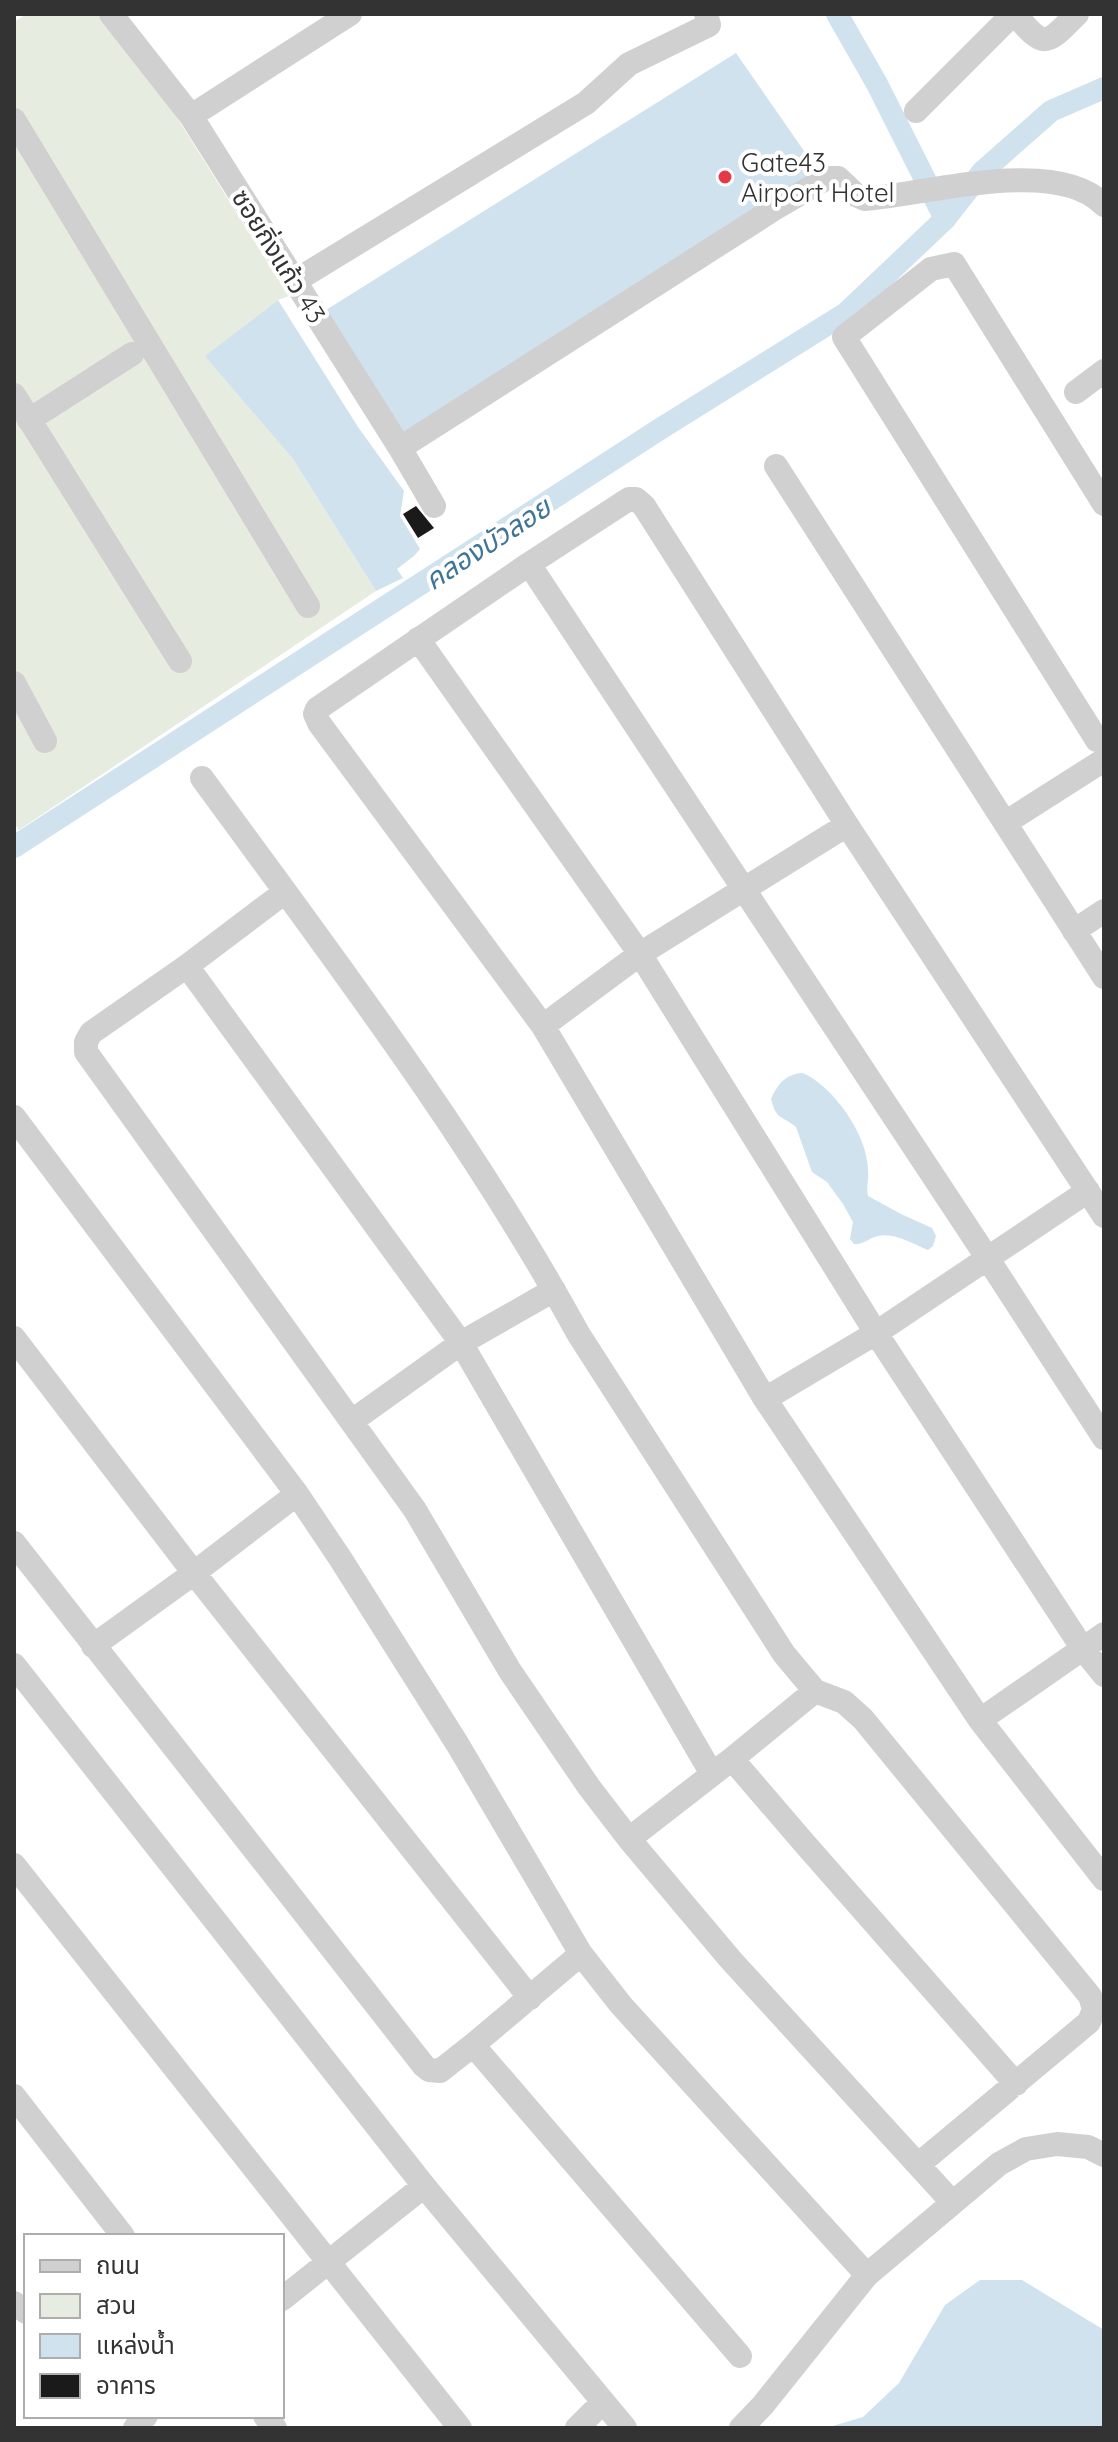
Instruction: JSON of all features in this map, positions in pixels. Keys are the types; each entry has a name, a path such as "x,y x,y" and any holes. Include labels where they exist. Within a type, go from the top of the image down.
{"street":[{"name":"ซอยกิ่งแก้ว 43","path":"111,14 191,116 434,506"},
{"path":"191,116 350,14"},
{"path":"295,281 586,103 629,64 709,25 706,14"},
{"path":"916,111 1014,14 1037,39 1044,40 1054,37 1077,14"},
{"path":"14,120 308,606"},
{"path":"400,448 827,178 838,178 865,199 994,182 1058,182 1083,190 1104,205"},
{"path":"1005,823 1101,750 844,337 931,269 954,264 1104,504"},
{"path":"132,354 19,408 180,661"},
{"path":"1076,392 1104,371"},
{"path":"776,466 1104,977"},
{"path":"1104,1216 847,825 644,506 636,499 629,499 529,564 320,706 315,714 319,723 543,1026 765,1399 980,1720 1104,1879"},
{"path":"529,564 1104,1438"},
{"path":"418,639 640,954 876,1333 1083,1649 1104,1675"},
{"path":"14,683 45,741"},
{"path":"202,778 465,1145 579,1335 784,1654 815,1691 844,1702 863,1719 1090,1996 1094,2009 1089,2022 919,2164"},
{"path":"543,1026 640,954 847,825"},
{"path":"285,892 91,1033 86,1042 86,1052 415,1510 510,1671 548,1729 629,1839 730,1959 952,2202"},
{"path":"1074,931 1104,911"},
{"path":"187,966 461,1343 712,1774"},
{"path":"14,1117 297,1494 458,1745 581,1954 621,2005 867,2275"},
{"path":"765,1399 876,1333 1088,1191"},
{"path":"352,1421 461,1343 554,1290"},
{"path":"14,1338 194,1573 530,1998"},
{"path":"93,1646 297,1494"},
{"path":"14,1543 429,2070 440,2071 581,1954"},
{"path":"980,1720 1104,1634"},
{"path":"14,1665 424,2186 625,2428"},
{"path":"629,1839 815,1691"},
{"path":"732,1759 1016,2084"},
{"path":"14,1865 460,2428"},
{"path":"473,2045 740,2356"},
{"path":"14,2096 121,2234"},
{"path":"741,2428 867,2275 999,2164 1026,2149 1057,2144 1088,2147 1104,2155"},
{"path":"284,2297 424,2186"},
{"path":"577,2428 603,2402"}],"green space":[{"path":"27,14 108,14 289,296 278,300 206,356 293,459 376,591 19,830 14,823 14,22"}],"water":[{"path":"736,53 820,174 405,437 326,310"},
{"path":"278,300 358,427 404,491 400,516 420,549 397,569 403,578 376,591 293,459 205,356"},
{"path":"803,1073 826,1089 856,1128 866,1157 868,1196 932,1228 936,1236 928,1250 884,1235 857,1244 850,1239 853,1222 843,1204 827,1182 812,1172 796,1127 777,1114 771,1099 783,1081 791,1075"},
{"path":"980,2280 1022,2280 1104,2330 1104,2428 826,2428 863,2417 899,2383 945,2305"}],"building":[{"path":"416,506 434,528 418,538 403,514"}],"waterway":[{"path":"837,14 877,84 945,219"},
{"name":"คลองบัวลอย","path":"14,847 660,429 846,313 945,219 982,172 1051,111 1104,88"}],"place":[{"name":"Gate43 Airport Hotel","path":"725,177"}]}
